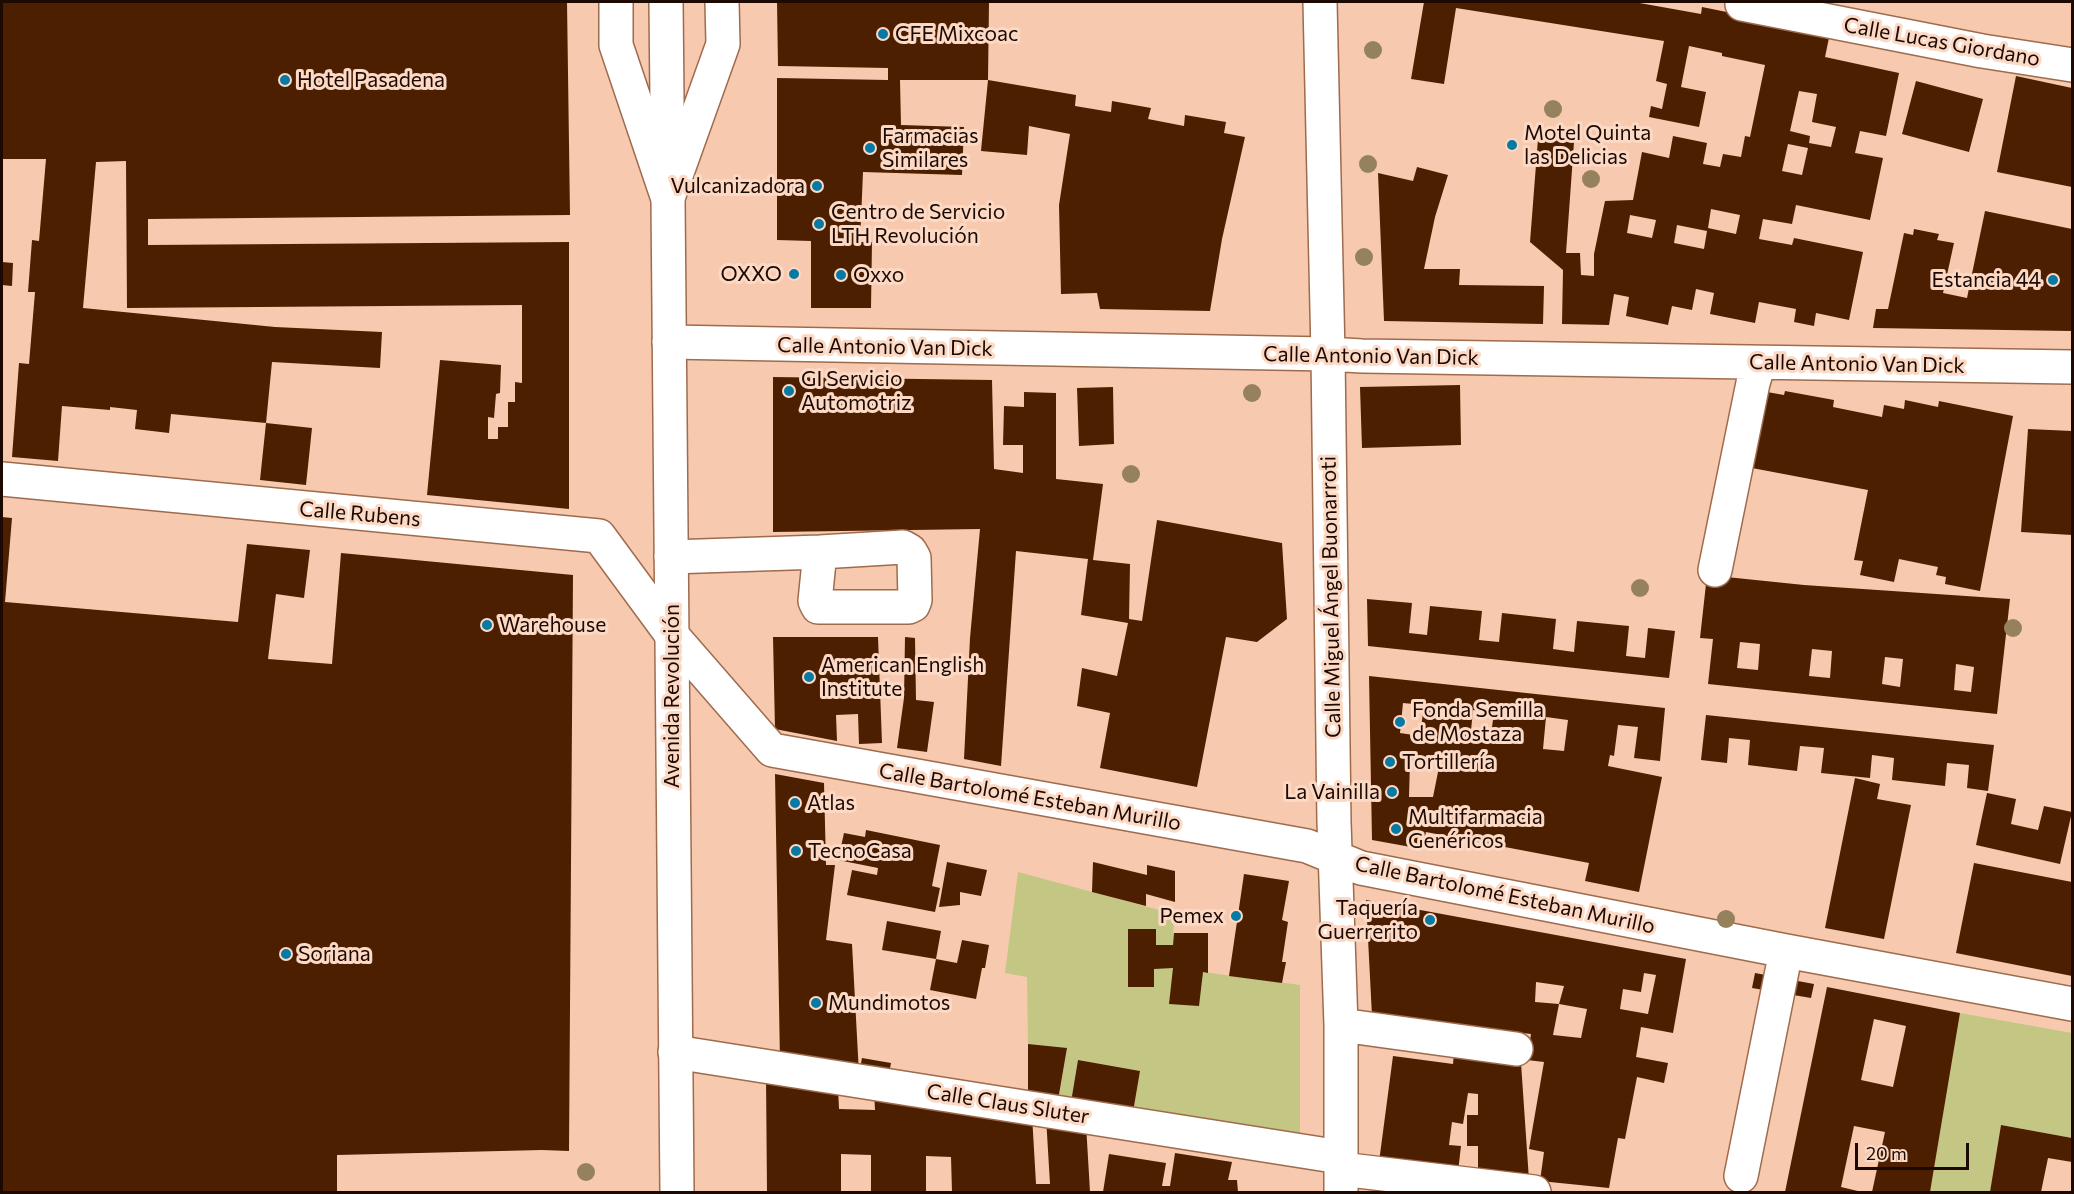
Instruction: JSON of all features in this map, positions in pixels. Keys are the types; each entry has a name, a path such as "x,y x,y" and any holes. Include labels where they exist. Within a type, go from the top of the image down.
{"main road":[{"name":"Avenida Revolución","path":"615,2 616,45 668,200 676,1192"},
{"path":"666,2 668,200"},
{"name":"Avenida Revolución","path":"668,200 723,44 722,2"},
{"name":"Calle Miguel Ángel Buonarroti","path":"1320,2 1328,354 1335,858 1341,1025 1341,1173"},
{"name":"Calle Lucas Giordano","path":"1742,3 1982,51 2073,65"},
{"name":"Calle Antonio Van Dick","path":"669,342 1279,355 2073,367"},
{"path":"1715,570 1753,382 1759,363"},
{"name":"Calle Rubens","path":"2,479 599,536 671,634"},
{"path":"671,557 820,552"},
{"name":"Calle Bartolomé Esteban Murillo","path":"671,634 772,750 1307,846 1361,868 2073,1004"},
{"path":"1741,1176 1786,951"},
{"path":"1341,1025 1516,1049"},
{"name":"Calle Claus Sluter","path":"675,1052 1341,1173 1534,1192"}],"green space":[{"path":"1018,872 1174,914 1173,945 1203,972 1300,985 1300,1144 1132,1118 1140,1071 1078,1060 1070,1108 1057,1106 1067,1049 1028,1044 1027,977 1005,973"},
{"path":"1960,1013 2072,1033 2072,1138 2001,1125 1990,1192 1930,1192"}],"building":[{"path":"2,2 567,2 570,215 148,219 148,245 569,242 569,509 427,495 440,360 501,365 500,393 496,394 494,418 488,417 488,439 498,439 498,427 508,427 508,402 515,402 515,382 522,383 522,305 127,308 126,161 96,162 83,308 275,327 382,332 380,368 272,362 266,423 171,414 169,433 135,429 137,410 62,406 58,461 12,457 19,363 29,364 35,292 28,292 32,240 39,241 46,159 2,159"},
{"path":"777,2 989,2 988,80 900,80 901,125 964,127 962,175 863,172 860,242 872,242 871,308 811,308 811,241 777,240 777,78 888,80 888,68 778,66"},
{"path":"1424,2 1634,2 1701,14 1702,7 1830,33 1825,57 1899,73 1886,136 1860,131 1855,153 1883,158 1870,220 1796,205 1792,224 1763,219 1759,239 1792,245 1794,238 1863,252 1849,320 1816,313 1814,326 1794,322 1796,309 1759,302 1755,323 1710,314 1714,293 1696,289 1692,310 1672,306 1668,325 1626,316 1629,297 1614,294 1609,325 1562,324 1563,270 1530,242 1538,139 1574,142 1566,253 1580,253 1581,275 1594,276 1594,254 1605,201 1633,200 1642,152 1669,158 1673,136 1707,143 1703,164 1720,167 1723,154 1741,157 1745,136 1750,137 1765,65 1689,46 1681,87 1706,92 1699,127 1649,117 1651,106 1662,109 1667,84 1656,81 1664,41 1456,8 1444,84 1411,79","holes":["1799,91 1817,94 1812,122 1836,127 1831,147 1809,143 1810,136 1790,131","1788,144 1808,148 1802,175 1782,171","1711,209 1740,215 1736,234 1708,228","1630,215 1656,220 1652,238 1627,233","1677,225 1707,231 1704,249 1674,243"]},
{"path":"2016,76 2072,88 2072,187 1997,172"},
{"path":"988,80 1076,95 1075,106 1111,112 1112,101 1151,108 1148,119 1184,126 1185,115 1226,122 1224,133 1245,137 1222,239 1210,311 1100,309 1097,293 1061,294 1059,205 1070,134 1029,126 1027,155 981,151"},
{"path":"1916,81 1983,99 1969,152 1902,134"},
{"path":"1417,167 1448,175 1435,217 1424,269 1460,269 1459,285 1544,286 1543,324 1384,321 1378,173 1413,181"},
{"path":"1985,211 2072,229 2072,331 1873,328 1876,309 1888,309 1904,233 1913,235 1914,229 1939,234 1937,240 1954,243 1943,293 1967,298"},
{"path":"2,262 13,263 12,286 2,285"},
{"path":"773,377 992,380 994,469 1023,473 1023,445 1003,445 1004,406 1024,407 1024,392 1056,393 1056,479 1103,484 1093,560 1130,564 1129,619 1142,621 1157,520 1282,543 1287,619 1257,642 1226,637 1197,787 1100,768 1110,713 1077,706 1082,668 1117,676 1128,623 1081,615 1088,559 1016,551 1001,766 964,759 970,638 980,529 773,532"},
{"path":"1460,385 1461,445 1362,448 1360,387"},
{"path":"1113,387 1114,444 1079,446 1077,388"},
{"path":"1785,391 1834,400 1833,407 1882,417 1884,405 1904,409 1905,400 1938,407 1939,401 2013,416 1980,591 1945,584 1946,577 1936,575 1938,567 1899,559 1894,582 1860,575 1863,561 1854,560 1868,490 1752,468 1767,392 1784,395"},
{"path":"266,423 312,428 306,485 260,480"},
{"path":"2028,429 2072,431 2072,535 2021,532"},
{"name":"Soriana","path":"2,517 12,518 5,602 238,622 247,544 310,550 304,598 276,594 268,659 332,664 341,553 573,575 569,1151 337,1155 337,1192 2,1192"},
{"path":"1707,575 1804,585 2010,599 1997,714 1708,684 1713,639 1700,638","holes":["1740,642 1760,644 1758,670 1737,668","1812,649 1832,651 1830,678 1809,676","1885,657 1903,659 1900,687 1882,684","1956,664 1974,667 1971,692 1954,690"]},
{"path":"1367,599 1412,603 1409,633 1427,635 1430,606 1482,611 1479,640 1499,642 1502,613 1556,619 1553,649 1574,652 1577,621 1629,626 1626,656 1645,658 1648,628 1675,631 1669,678 1368,646"},
{"path":"773,637 878,637 882,743 859,744 858,714 836,715 837,741 775,729"},
{"path":"905,637 915,638 916,700 934,702 927,752 897,748 904,698"},
{"path":"1369,676 1665,708 1660,761 1634,758 1638,727 1618,725 1614,756 1610,755 1608,766 1662,777 1639,892 1585,881 1589,863 1426,832 1422,849 1372,840","holes":["1403,703 1424,705 1420,736 1400,733","1473,710 1494,712 1490,743 1470,741","1546,717 1568,720 1564,751 1543,749","1410,761 1440,762 1433,797 1409,797"]},
{"path":"1706,715 1994,745 1988,791 1967,788 1969,765 1947,763 1945,786 1892,780 1894,758 1872,755 1870,778 1821,773 1824,748 1800,746 1797,771 1748,765 1750,740 1729,738 1727,763 1701,760"},
{"path":"775,774 824,783 826,865 835,865 826,940 852,944 859,1074 780,1062"},
{"path":"1855,778 1880,784 1877,799 1911,805 1884,939 1825,928"},
{"path":"1987,793 2016,799 2011,824 2038,830 2044,806 2072,812 2060,864 1976,845"},
{"path":"866,830 940,845 932,886 940,888 935,912 847,895 852,870 877,875 878,868 838,860 844,833 865,837"},
{"path":"947,862 987,870 981,896 960,892 960,905 939,907"},
{"path":"1093,862 1147,875 1147,865 1175,871 1175,902 1146,894 1146,906 1092,892"},
{"path":"1974,863 2072,882 2072,976 1956,953"},
{"path":"1244,874 1289,881 1282,920 1288,922 1282,962 1286,962 1282,983 1229,976"},
{"path":"1366,900 1686,959 1673,1033 1641,1027 1636,1057 1668,1063 1664,1083 1637,1077 1625,1139 1618,1138 1609,1188 1540,1181 1544,1152 1529,1149 1544,1062 1527,1060 1531,1034 1372,1016","holes":["1644,973 1656,975 1648,1014 1620,1009 1623,989 1641,992","1536,982 1564,986 1559,1004 1535,1002","1559,1004 1587,1009 1581,1038 1553,1035"]},
{"path":"887,921 941,931 936,959 882,950"},
{"path":"1128,929 1156,929 1156,945 1173,945 1174,933 1208,933 1208,973 1203,972 1199,1006 1169,1004 1173,968 1154,969 1154,987 1128,987"},
{"path":"962,940 989,945 976,999 930,990 936,959 957,963"},
{"path":"1755,973 1814,984 1811,998 1752,988"},
{"path":"1827,987 1960,1013 1930,1192 1872,1192 1885,1132 1854,1126 1841,1187 1862,1192 1785,1192","holes":["1874,1019 1906,1026 1893,1087 1861,1080"]},
{"path":"1028,1044 1067,1048 1057,1106 1028,1102"},
{"path":"1454,1054 1521,1063 1529,1180 1478,1174 1478,1146 1467,1146 1467,1115 1478,1115 1478,1094 1468,1093 1463,1124 1452,1122 1449,1145 1461,1146 1458,1172 1379,1162 1393,1056 1453,1064"},
{"path":"862,1058 891,1063 888,1079 859,1074"},
{"path":"1078,1060 1140,1071 1132,1118 1070,1108"},
{"path":"766,1076 838,1088 839,1109 875,1110 874,1091 1032,1115 1036,1184 1050,1184 1046,1117 1086,1124 1090,1192 952,1192 951,1157 926,1156 926,1192 871,1192 871,1155 841,1154 841,1192 767,1192"},
{"path":"2001,1125 2072,1138 2072,1162 2048,1158 2041,1192 1990,1192"},
{"path":"1175,1153 1232,1162 1228,1180 1237,1180 1238,1192 1103,1192 1109,1154 1166,1163 1162,1186 1170,1186"}],"place":[{"name":"CFE Mixcoac","path":"883,34"},
{"name":"Hotel Pasadena","path":"285,80"},
{"name":"Motel Quinta las Delicias","path":"1512,145"},
{"name":"Farmacias Similares","path":"870,148"},
{"name":"Vulcanizadora","path":"817,186"},
{"name":"Centro de Servicio LTH Revolución","path":"819,224"},
{"name":"OXXO","path":"794,274"},
{"name":"Oxxo","path":"841,275"},
{"name":"Estancia 44","path":"2053,280"},
{"name":"GI Servicio Automotriz","path":"789,391"},
{"name":"Warehouse","path":"487,625"},
{"name":"American English Institute","path":"809,677"},
{"name":"Fonda Semilla de Mostaza","path":"1400,722"},
{"name":"Tortillería","path":"1390,762"},
{"name":"La Vainilla","path":"1392,792"},
{"name":"Atlas","path":"795,803"},
{"name":"Multifarmacia Genéricos","path":"1396,829"},
{"name":"TecnoCasa","path":"796,851"},
{"name":"Pemex","path":"1236,916"},
{"name":"Taquería Guerrerito","path":"1430,920"},
{"name":"Soriana","path":"286,954"},
{"name":"Mundimotos","path":"816,1003"}]}
